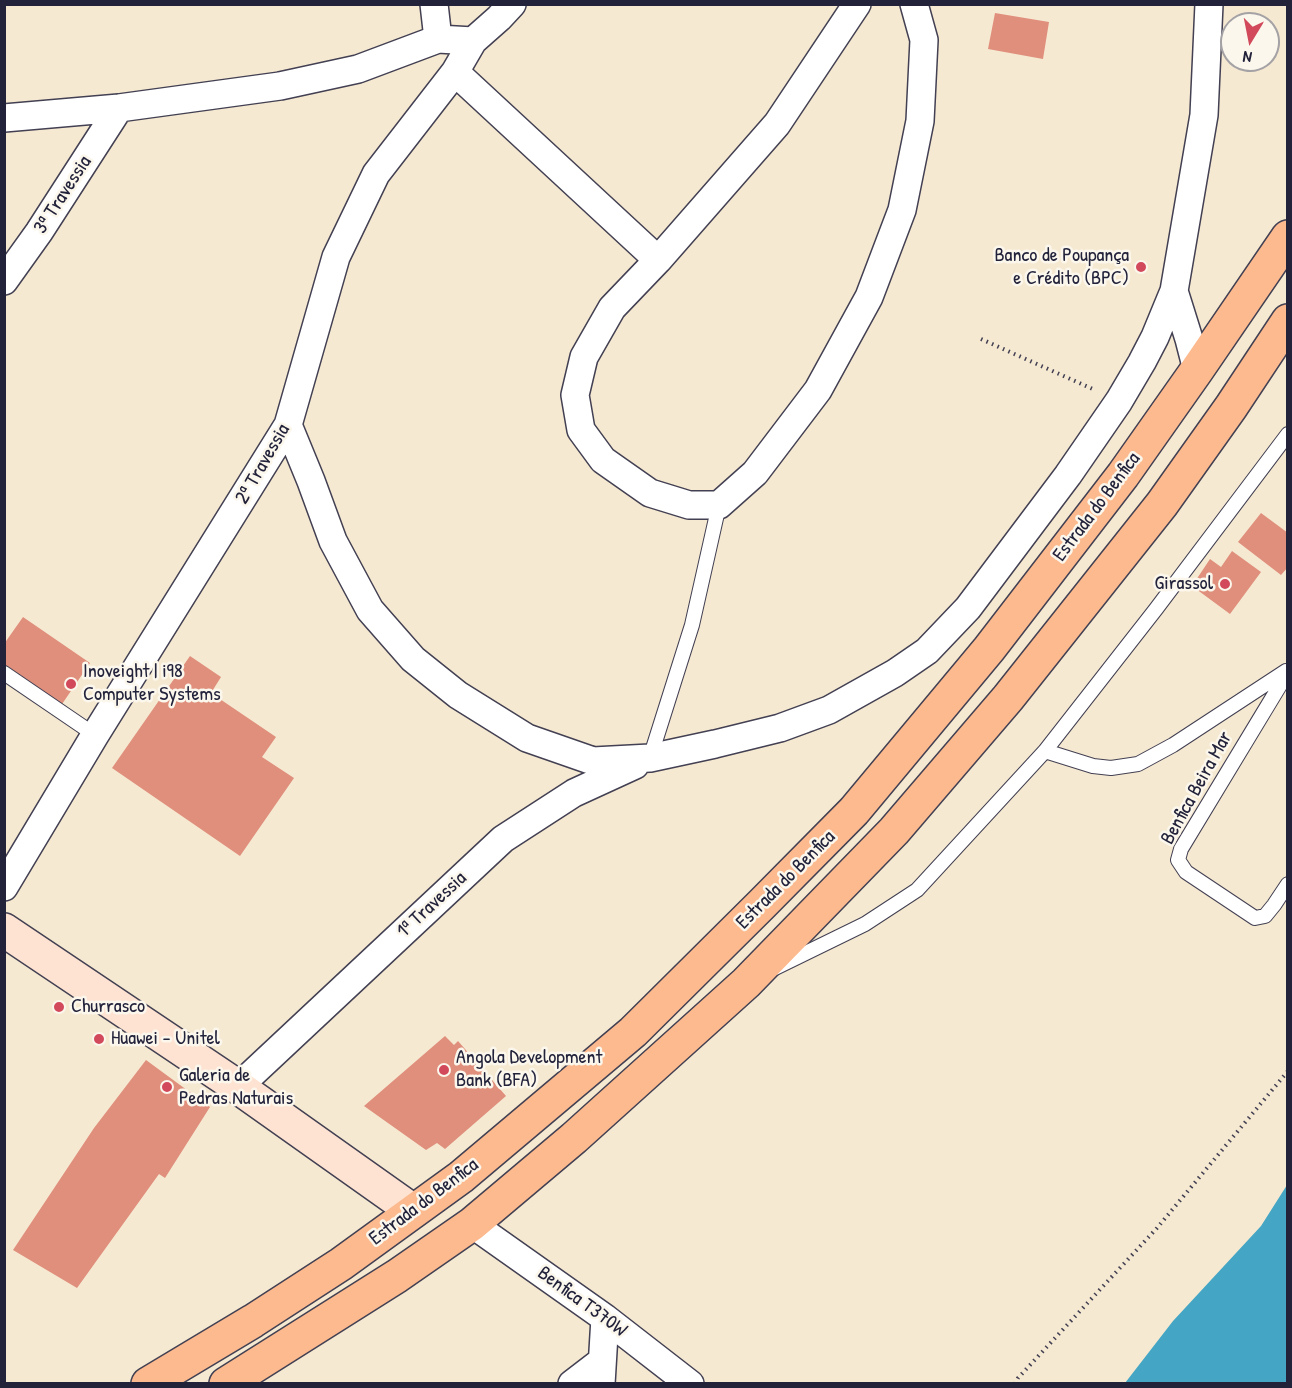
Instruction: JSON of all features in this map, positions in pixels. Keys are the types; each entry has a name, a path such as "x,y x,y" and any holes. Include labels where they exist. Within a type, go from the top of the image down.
{"highway":[{"name":"Estrada do Benfica","path":"148,1383 253,1321 331,1270 461,1177 633,1032 754,912 854,811 989,649 1123,475 1287,237"},
{"path":"226,1383 398,1276 472,1224 583,1130 746,983 894,831 1008,698 1162,504 1231,407 1287,321"}],"main road":[{"path":"4,930 238,1087 413,1211"}],"street":[{"path":"434,4 438,39"},
{"name":"2ª Travessia","path":"4,887 95,735 288,425 336,257 376,174 455,72 473,41 512,4"},
{"path":"857,4 777,124 658,260 612,308 584,357 575,395 581,430 603,460 650,493 689,505 719,506 755,473 818,390 869,297 902,210 920,122 924,40 914,4"},
{"path":"288,425 333,541 370,609 413,659 458,695 527,738 593,761 650,758 780,728 829,710 895,673 927,651 968,608 1047,504 1119,401 1142,362 1174,291 1204,115 1209,4"},
{"path":"4,118 119,108 280,86 358,69 438,39 473,41"},
{"path":"455,72 658,260"},
{"name":"3ª Travessia","path":"4,281 39,232 119,108"},
{"path":"1174,291 1197,370"},
{"name":"1ª Travessia","path":"238,1087 503,838 574,793 650,758"},
{"name":"Benfica T370W","path":"472,1224 605,1318 690,1383"},
{"path":"572,1383 601,1372 605,1318"}],"lane":[{"path":"746,983 865,924 917,890 1045,751 1156,609 1287,434"},
{"path":"650,758 692,625 719,506"},
{"name":"Benfica Beira Mar","path":"1045,751 1093,766 1111,768 1138,764 1173,745 1287,671"},
{"name":"Benfica Beira Mar","path":"1287,671 1181,849 1178,860 1186,872 1255,918 1265,916 1287,884"},
{"path":"4,673 95,735"}],"path":[{"path":"981,339 1119,401"},
{"path":"1015,1383 1157,1228 1287,1071"}],"water":[{"path":"1287,1185 1287,1383 1125,1383 1173,1321 1261,1226"}],"building":[{"path":"995,13 1049,22 1043,59 988,49"},
{"path":"1261,513 1288,533 1288,567 1281,575 1238,542"},
{"path":"1232,551 1261,572 1230,614 1192,586 1210,559 1221,567"},
{"path":"23,617 90,663 58,710 4,674 4,644"},
{"path":"190,656 221,677 211,693 276,737 262,757 294,778 240,856 112,768"},
{"name":"Angola Development Bank (BFA)","path":"445,1036 454,1045 458,1041 506,1096 445,1149 437,1143 426,1150 364,1106"},
{"path":"146,1060 210,1107 165,1178 159,1174 77,1288 13,1250 94,1128"}],"place":[{"name":"Banco de Poupança e Crédito (BPC)","path":"1141,267"},
{"name":"Girassol","path":"1225,584"},
{"name":"Inoveight | i98 Computer Systems","path":"71,684"},
{"name":"Churrasco","path":"59,1007"},
{"name":"Huawei - Unitel","path":"99,1039"},
{"name":"Angola Development Bank (BFA)","path":"444,1070"},
{"name":"Galeria de Pedras Naturais","path":"167,1087"}]}
